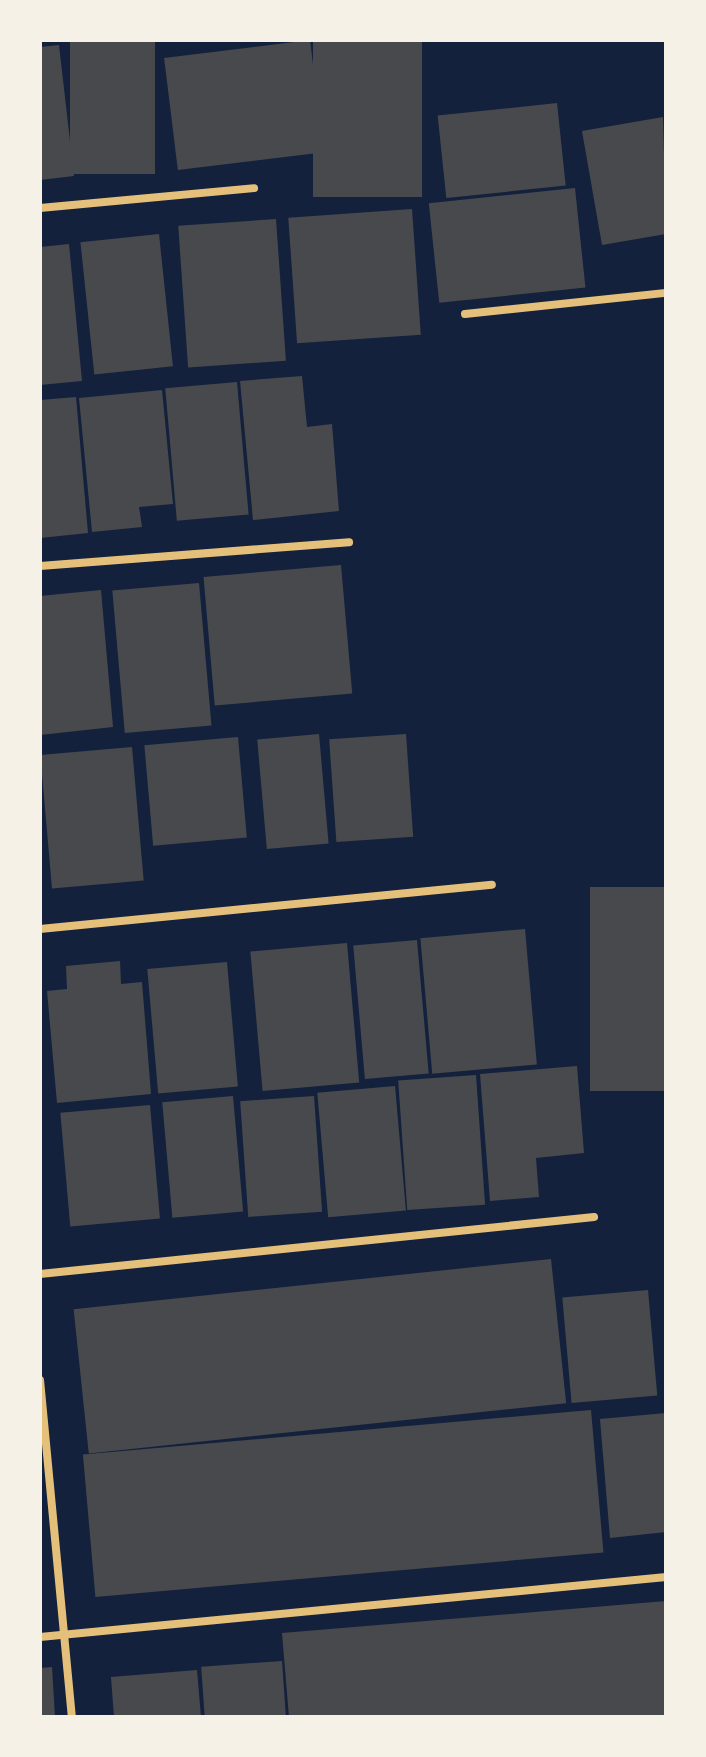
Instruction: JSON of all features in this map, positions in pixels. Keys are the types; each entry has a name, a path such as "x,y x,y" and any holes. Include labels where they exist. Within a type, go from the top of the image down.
{"street":[{"path":"40,208 254,188"},
{"path":"465,314 666,293"},
{"path":"40,566 349,542"},
{"path":"40,929 492,885"},
{"path":"40,1274 594,1217"},
{"path":"40,1380 72,1717"},
{"path":"40,1637 666,1577"}],"building":[{"path":"70,40 155,40 155,174 70,174"},
{"path":"310,40 324,152 178,170 164,58"},
{"path":"313,40 422,40 422,197 313,197"},
{"path":"59,45 74,176 40,180 40,47"},
{"path":"557,103 566,186 446,198 438,116"},
{"path":"663,117 666,234 602,245 582,131"},
{"path":"575,188 585,287 439,303 429,203"},
{"path":"412,209 421,335 297,343 288,218"},
{"path":"276,219 286,361 188,367 178,226"},
{"path":"159,234 173,366 94,375 80,242"},
{"path":"69,244 82,381 40,385 40,247"},
{"path":"302,376 307,427 332,424 339,511 253,520 240,381"},
{"path":"237,382 249,514 177,521 165,388"},
{"path":"162,390 173,504 139,507 142,527 92,532 79,398"},
{"path":"76,397 88,533 40,538 40,400"},
{"path":"341,565 352,694 215,706 204,577"},
{"path":"199,583 211,725 125,733 112,591"},
{"path":"101,590 113,727 40,735 40,596"},
{"path":"319,734 329,844 267,849 257,739"},
{"path":"406,734 413,837 336,842 329,739"},
{"path":"238,737 247,838 153,846 144,745"},
{"path":"132,747 144,880 52,889 40,755"},
{"path":"590,887 666,887 666,1091 590,1091"},
{"path":"525,929 537,1064 432,1074 420,938"},
{"path":"417,940 429,1073 365,1079 353,946"},
{"path":"347,943 359,1082 263,1091 250,951"},
{"path":"120,961 121,984 142,982 151,1094 57,1103 47,991 67,989 66,966"},
{"path":"227,962 238,1087 158,1093 147,969"},
{"path":"577,1066 584,1153 536,1158 539,1197 490,1201 480,1074"},
{"path":"476,1075 485,1205 407,1210 398,1080"},
{"path":"395,1086 406,1211 328,1217 317,1093"},
{"path":"233,1096 243,1212 172,1218 162,1102"},
{"path":"314,1096 322,1212 248,1217 240,1101"},
{"path":"150,1105 160,1219 70,1226 60,1113"},
{"path":"551,1259 566,1403 89,1453 74,1309"},
{"path":"648,1290 657,1396 572,1403 562,1297"},
{"path":"591,1410 603,1552 95,1597 83,1454"},
{"path":"666,1413 666,1532 610,1538 600,1419"},
{"path":"666,1601 666,1717 289,1717 282,1633"},
{"path":"282,1661 286,1717 205,1717 201,1667"},
{"path":"52,1667 55,1717 40,1717 40,1668"},
{"path":"197,1670 201,1717 114,1717 111,1677"}]}
